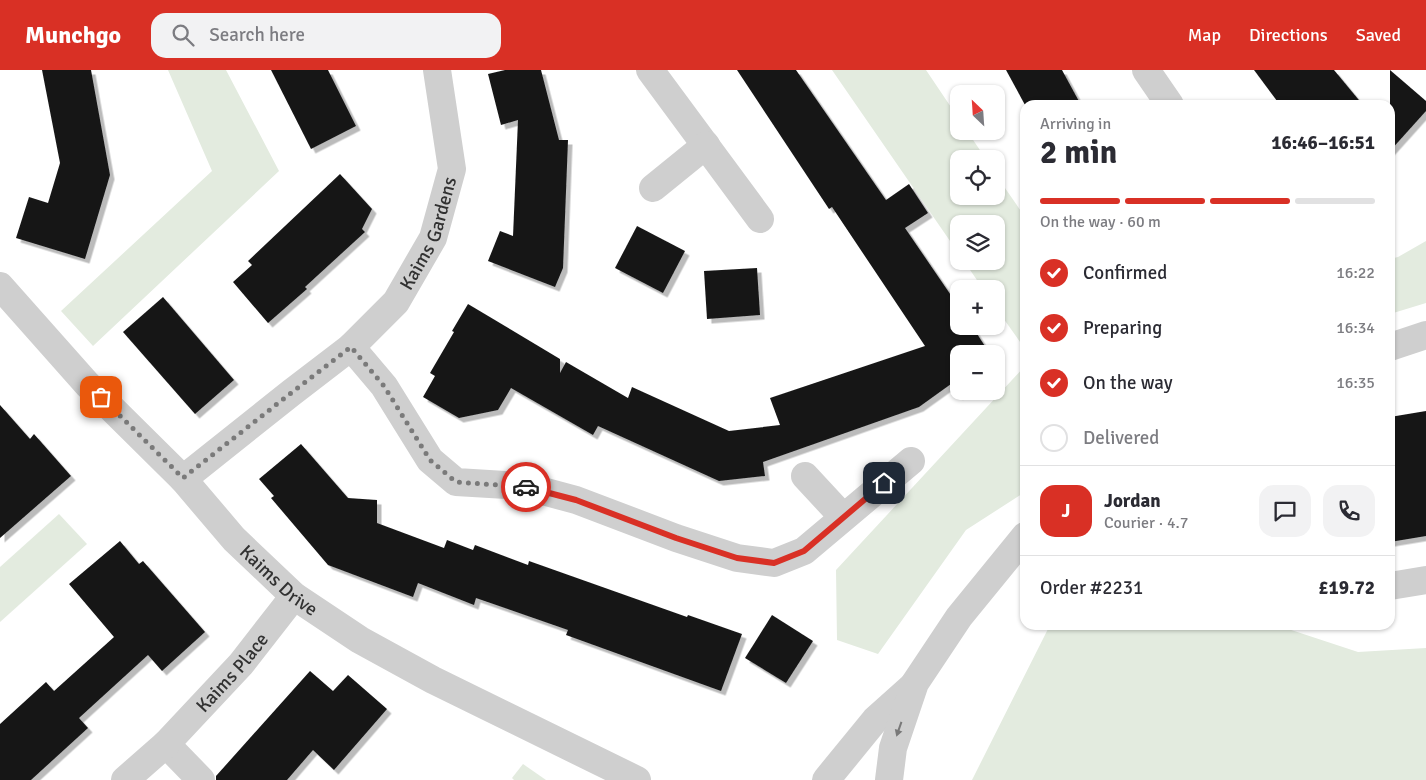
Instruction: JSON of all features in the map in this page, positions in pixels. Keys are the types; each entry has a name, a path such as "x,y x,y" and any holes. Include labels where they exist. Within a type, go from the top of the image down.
{"street":[{"name":"Kaims Gardens","path":"183,478 351,347 396,302 433,238 452,169 437,70"},
{"path":"650,70 760,219"},
{"path":"1146,70 1167,100"},
{"path":"653,188 706,145"},
{"name":"Kaims Drive","path":"0,286 87,384 183,478 234,539 294,596 360,640 433,680 634,779"},
{"path":"1395,345 1426,335"},
{"path":"351,347 384,386 430,460 456,482 524,486 576,500 676,538 737,558 774,563 804,551 911,461"},
{"path":"805,476 843,517"},
{"path":"826,780 876,720 915,683 959,617 1020,542"},
{"path":"1395,585 1426,580"},
{"name":"Kaims Place","path":"125,780 166,744 241,664 294,596"},
{"path":"889,780 893,748 915,683"},
{"path":"166,744 200,780"}],"shaded area":[{"path":"168,70 226,70 279,171 93,346 61,311 212,171"},
{"path":"832,70 926,70 950,106 950,140 973,140 980,150 950,150 950,205 1005,205 1005,188 1020,210 1020,342 1005,321 1005,280 977,280 970,270 1005,270 1005,215 950,215 950,241"},
{"path":"1426,241 1426,303 1395,312 1395,258"},
{"path":"1020,371 1020,495 966,530 878,654 837,640 836,570 994,400 1005,400 1005,388"},
{"path":"59,514 87,544 0,622 0,567"},
{"path":"1047,630 1291,630 1358,652 1426,648 1426,780 972,780"},
{"path":"523,764 546,780 514,780 512,778"}],"building":[{"path":"42,70 91,70 110,175 85,259 16,238 29,197 48,203 60,163"},
{"path":"271,70 328,70 356,126 311,149"},
{"path":"505,70 541,70 559,140 568,140 563,268 555,287 488,261 500,231 513,236 518,120 501,125 488,74"},
{"path":"737,70 796,70 886,200 909,184 928,213 905,228 950,294 950,335 978,335 984,345 950,345 950,385 919,407 763,462 765,476 719,481 598,426 593,435 511,388 498,410 459,418 423,397 435,376 430,373 468,304 560,359 560,373 566,362 628,398 632,387 729,431 780,425 770,398 925,346 832,207 829,209"},
{"path":"1006,70 1062,70 1078,100 1022,100"},
{"path":"1254,70 1334,70 1359,100 1276,100"},
{"path":"1390,70 1426,101 1426,111 1395,145 1395,100 1390,100"},
{"path":"340,174 372,209 362,229 365,232 305,287 307,289 268,323 233,282 252,265 248,261"},
{"path":"637,226 685,251 663,293 615,268"},
{"path":"757,268 760,315 707,319 704,271"},
{"path":"163,297 234,380 195,414 123,332"},
{"path":"0,405 30,439 34,434 71,476 0,538"},
{"path":"1426,411 1426,536 1395,541 1395,416"},
{"path":"301,444 348,498 377,500 377,523 444,548 447,540 473,550 475,545 528,565 529,561 687,617 688,615 742,634 721,691 566,635 568,630 476,598 474,605 418,583 413,597 328,565 271,498 274,496 259,479"},
{"path":"120,541 139,564 143,561 205,632 162,671 148,655 79,718 88,728 31,780 0,780 0,724 46,682 54,691 114,637 69,584"},
{"path":"772,615 813,641 786,683 745,658"},
{"path":"310,671 333,691 348,675 387,709 334,770 313,750 287,780 216,780 216,776"}],"way so far":[{"path":"101,397 183,478 351,347 384,386 430,460 456,482 526,487"}],"route":[{"path":"526,487 576,500 676,538 737,558 774,563 804,551 884,483"}]}
